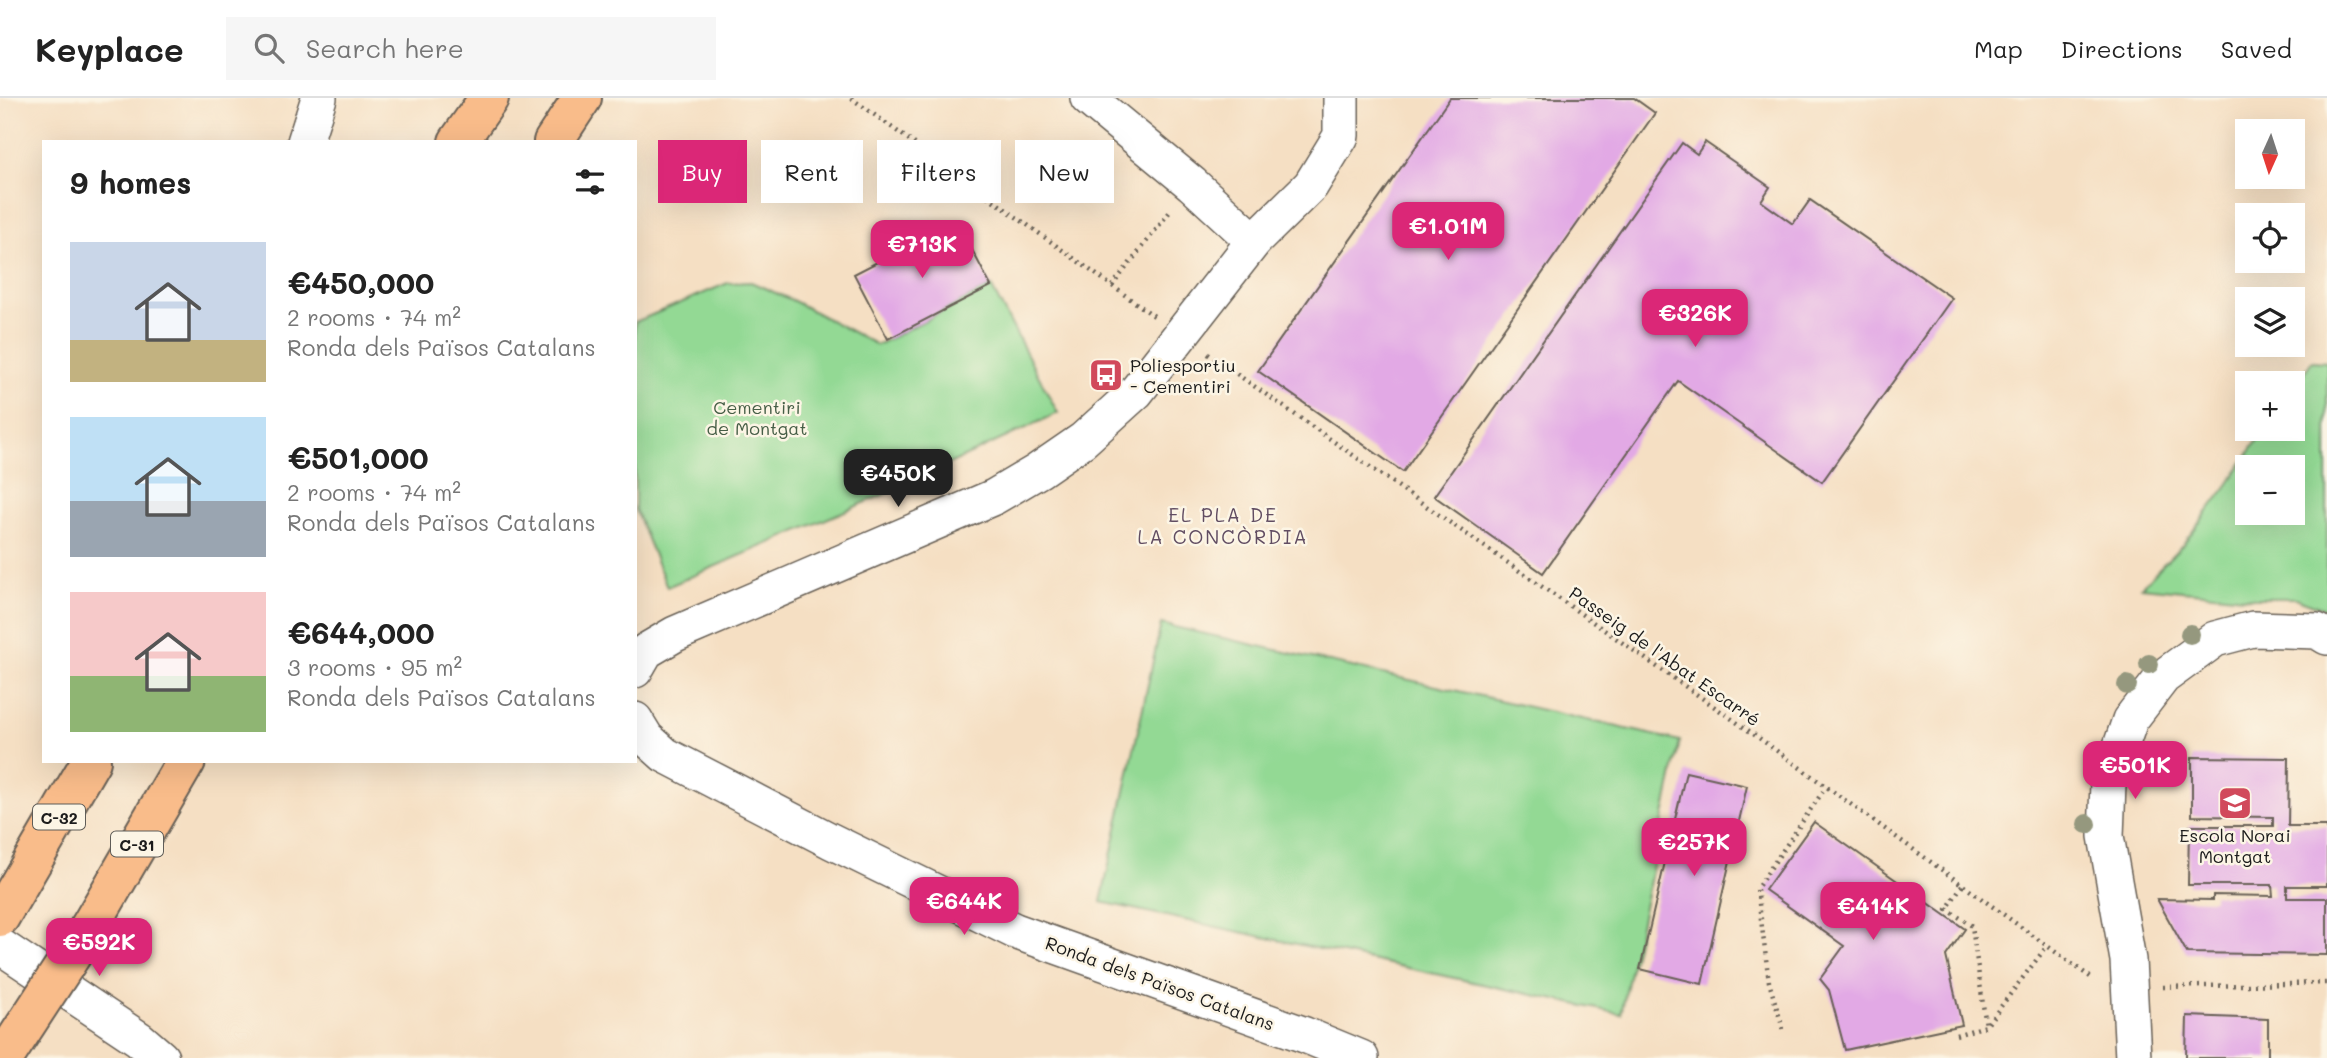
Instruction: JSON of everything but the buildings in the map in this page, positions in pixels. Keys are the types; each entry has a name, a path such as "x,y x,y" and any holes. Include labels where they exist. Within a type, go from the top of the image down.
{"highway":[{"path":"459,140 489,98"},
{"path":"554,140 582,98"},
{"name":"C-32","path":"0,917 91,763"},
{"name":"C-31","path":"4,1058 89,928 185,763"}],"street":[{"path":"305,140 319,98"},
{"path":"1088,98 1192,184 1254,241"},
{"path":"637,667 646,651 675,634 994,497 1083,440 1136,392 1254,241 1311,186 1341,136 1341,98"},
{"path":"2133,1058 2128,960 2106,836 2108,784 2130,720 2163,677 2215,639 2253,629 2317,631 2327,637"},
{"name":"Ronda dels Països Catalans","path":"637,723 646,738 665,755 831,841 1015,931 1305,1035 1361,1058"},
{"path":"0,946 139,1039 161,1058"}],"path":[{"path":"851,98 1160,320"},
{"path":"1112,286 1192,184"},
{"name":"Passeig de l'Abat Escarré","path":"1208,354 1826,787 2097,982"},
{"path":"1783,1029 1769,982 1757,888 1826,787"},
{"path":"1962,885 1947,909 1972,926 1986,1026"},
{"path":"1956,1035 1986,1026 2046,946"},
{"path":"2180,987 2327,983"}],"green space":[{"name":"Cementiri de Montgat","path":"751,282 794,301 877,345 991,286 1058,413 887,493 667,587 637,515 637,321 728,283"},
{"path":"2312,361 2327,362 2327,610 2295,598 2255,598 2141,587 2183,544 2235,474 2235,525 2305,525 2305,455 2248,455 2257,441 2305,441 2305,371"},
{"path":"1161,624 1680,741 1621,1014 1101,902"}],"place":[{"name":"Poliesportiu - Cementiri","path":"1106,375"},
{"name":"Escola Norai Montgat","path":"2235,803"}],"district":[{"name":"EL PLA DE LA CONCÒRDIA","path":"1223,525"}]}
